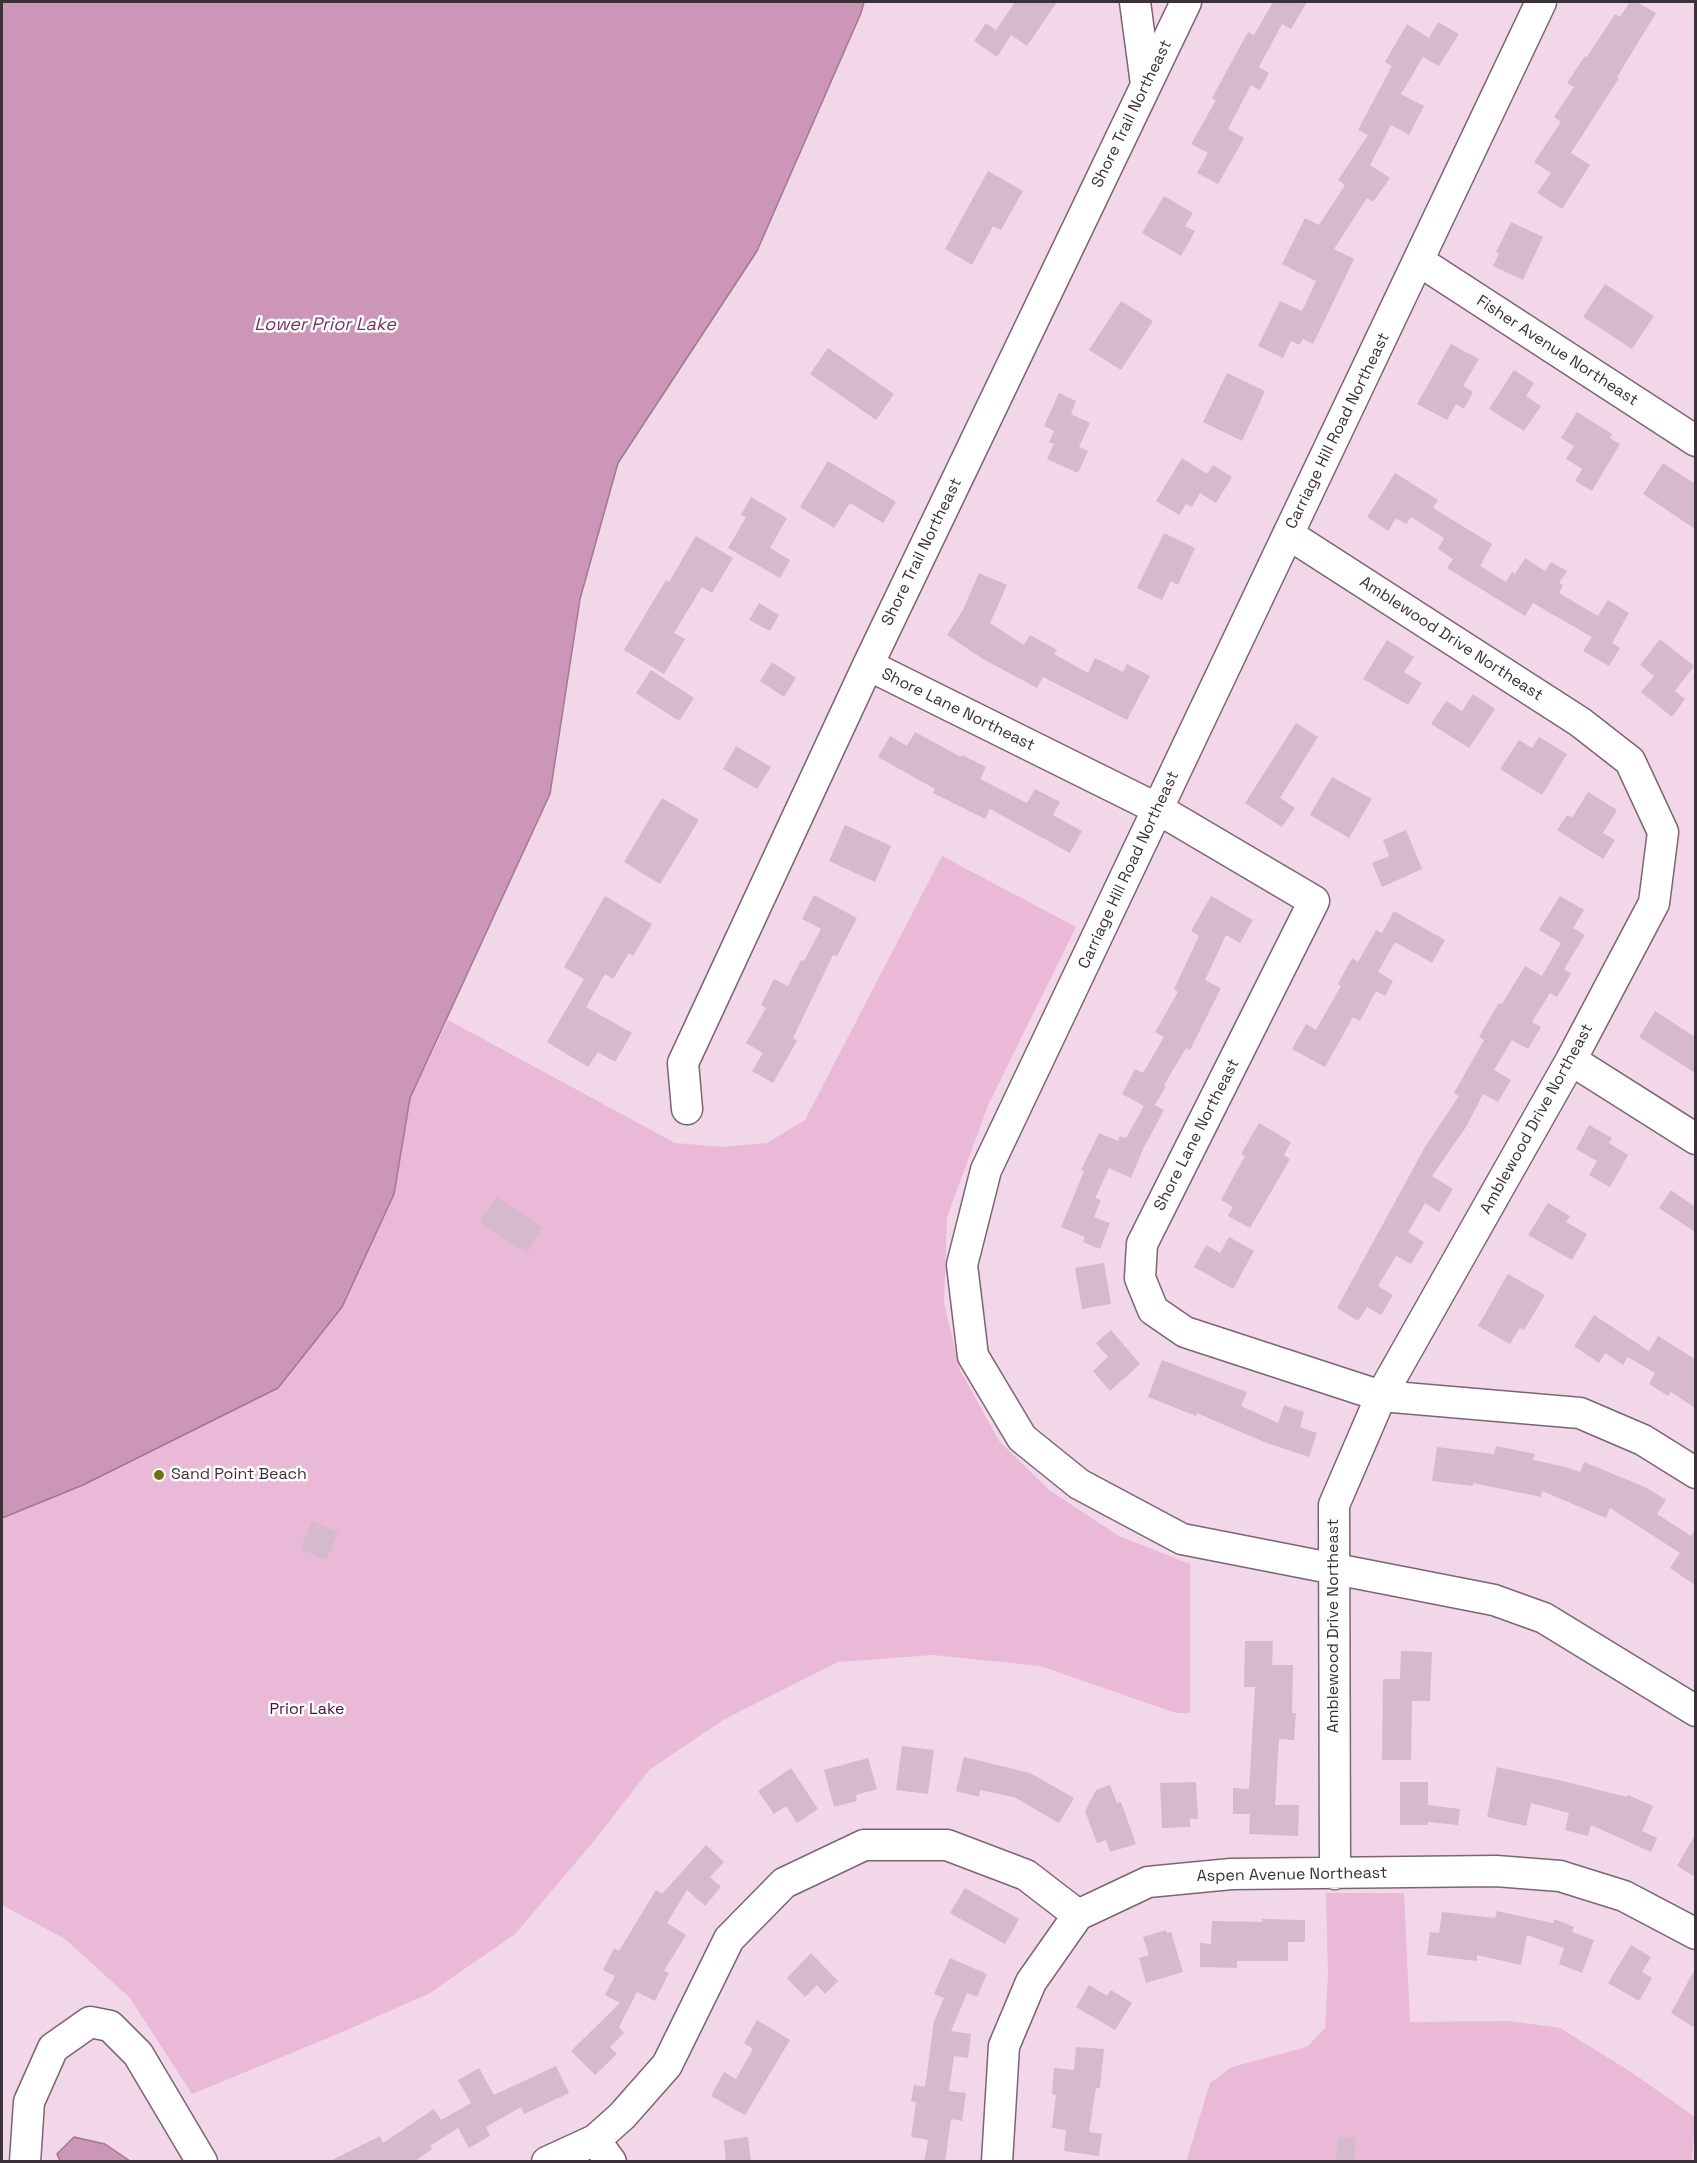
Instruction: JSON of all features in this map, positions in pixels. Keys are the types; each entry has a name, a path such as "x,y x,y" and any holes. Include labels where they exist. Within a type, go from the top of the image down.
{"street":[{"path":"1135,2 1146,84"},
{"name":"Shore Trail Northeast","path":"687,1109 683,1063 868,665 1186,2"},
{"name":"Carriage Hill Road Northeast","path":"1541,2 986,1170 962,1264 973,1356 1022,1438 1079,1484 1182,1539 1494,1600 1544,1618 1695,1711"},
{"name":"Fisher Avenue Northeast","path":"1419,261 1695,441"},
{"name":"Amblewood Drive Northeast","path":"1288,534 1580,722 1630,761 1663,832 1654,903 1571,1060 1381,1396 1334,1505 1335,1874"},
{"name":"Shore Lane Northeast","path":"868,665 1158,809 1314,901 1142,1244 1140,1278 1153,1310 1185,1332 1381,1396 1580,1413 1643,1440 1695,1473"},
{"path":"1571,1060 1695,1139"},
{"path":"547,2162 603,2151 622,2116 667,2065 729,1940 783,1883 864,1845 947,1845 1026,1875 1078,1915"},
{"name":"Aspen Avenue Northeast","path":"997,2162 1004,2046 1031,1982 1078,1915 1148,1882 1231,1874 1496,1872 1560,1876 1624,1896 1695,1934"},
{"path":"25,2162 29,2102 52,2048 90,2022 110,2026 138,2054 202,2162"}],"green space":[{"name":"Prior Lake","path":"942,856 1076,927 989,1103 947,1217 944,1303 960,1370 999,1441 1049,1490 1119,1536 1190,1564 1190,1713 1176,1713 1040,1666 933,1655 838,1662 723,1720 649,1770 594,1841 515,1934 430,1993 192,2094 130,1998 65,1939 2,1905 2,1518 83,1485 394,1194 410,1098 448,1020 675,1143 723,1147 767,1143 805,1120"},
{"path":"1326,1893 1404,1893 1410,2022 1509,2021 1560,2028 1631,2072 1695,2117 1692,2161 1186,2162 1210,2083 1232,2067 1307,2047 1325,2028 1328,1977"}],"water":[{"name":"Lower Prior Lake","path":"2,2 864,2 757,251 618,463 580,599 550,794 410,1098 394,1194 342,1307 278,1388 83,1485 2,1518"},
{"path":"74,2137 105,2144 130,2161 60,2161 57,2154"}],"building":[{"path":"1015,2 1057,2 1027,46 1011,35 997,57 974,41 986,23 996,30"},
{"path":"1273,2 1307,2 1291,29 1282,24 1259,67 1269,73 1260,90 1251,85 1228,129 1244,138 1218,184 1197,173 1208,153 1191,144 1216,100 1212,98 1248,32 1254,35"},
{"path":"1630,2 1637,2 1656,13 1617,77 1619,78 1571,153 1590,165 1562,209 1537,193 1551,173 1534,162 1561,122 1554,117 1574,87 1567,83 1615,14 1620,17"},
{"path":"1438,22 1459,34 1439,66 1423,57 1401,94 1424,106 1409,135 1391,125 1370,165 1390,178 1373,202 1367,198 1334,249 1354,259 1313,344 1303,339 1299,345 1291,341 1283,358 1258,346 1280,301 1302,311 1316,281 1282,264 1305,218 1319,225 1345,185 1338,180 1368,135 1358,130 1392,66 1385,62 1407,24 1429,38"},
{"path":"988,171 1023,191 1001,230 993,226 972,265 945,249"},
{"path":"1164,196 1193,213 1185,226 1195,231 1181,256 1142,233"},
{"path":"1511,222 1543,237 1523,280 1493,266 1499,254 1496,252"},
{"path":"1605,284 1654,316 1632,349 1583,317"},
{"path":"1121,301 1153,321 1121,370 1089,350"},
{"path":"1451,344 1479,359 1463,386 1473,392 1464,409 1456,404 1447,420 1417,404"},
{"path":"828,348 894,394 876,420 810,374"},
{"path":"1514,370 1534,383 1526,396 1541,406 1524,431 1489,409"},
{"path":"1227,373 1265,391 1242,441 1203,422"},
{"path":"1059,393 1076,401 1071,414 1090,423 1079,447 1088,451 1078,473 1047,459 1054,444 1049,442 1054,431 1044,426"},
{"path":"1577,412 1612,434 1610,438 1620,444 1592,491 1575,481 1582,469 1566,459 1574,446 1561,438"},
{"path":"1182,458 1207,474 1213,465 1232,477 1216,503 1200,493 1192,507 1186,504 1179,515 1156,501"},
{"path":"828,461 896,502 883,523 850,503 834,528 800,507"},
{"path":"1663,463 1695,484 1695,529 1643,494"},
{"path":"1395,473 1438,500 1433,508 1492,544 1480,566 1506,582 1512,572 1515,574 1525,558 1545,571 1551,562 1567,571 1559,583 1563,585 1559,593 1598,616 1608,600 1629,613 1612,643 1620,648 1609,666 1583,651 1592,637 1533,603 1525,616 1447,568 1453,559 1438,549 1444,538 1411,517 1406,524 1396,518 1388,531 1367,517"},
{"path":"751,497 787,518 770,548 790,560 780,578 728,548 746,517 741,515"},
{"path":"1164,533 1195,548 1178,585 1171,581 1162,600 1137,588"},
{"path":"696,536 733,558 712,593 702,587 674,633 685,639 664,674 624,650 666,580 669,582"},
{"path":"979,573 1007,585 990,623 1024,645 1030,635 1057,650 1054,654 1088,673 1095,658 1123,672 1127,664 1150,676 1127,720 1043,677 1037,688 983,659 947,635 963,610"},
{"path":"759,603 779,615 770,631 749,620"},
{"path":"1660,639 1694,666 1675,691 1685,699 1672,717 1641,692 1654,676 1640,665"},
{"path":"1387,640 1414,657 1404,672 1422,683 1408,705 1363,679"},
{"path":"772,662 796,678 784,697 760,681"},
{"path":"651,670 694,698 679,721 636,693"},
{"path":"1473,694 1495,709 1469,748 1431,724 1446,701 1462,711"},
{"path":"1296,723 1318,737 1280,798 1295,808 1282,827 1245,803"},
{"path":"915,732 961,757 962,755 986,767 980,779 1027,803 1035,789 1060,802 1053,815 1082,831 1070,853 990,809 985,819 933,793 935,789 878,757 890,736 907,746"},
{"path":"1539,737 1567,754 1542,795 1500,769 1519,740 1532,748"},
{"path":"736,746 771,767 757,789 723,769"},
{"path":"1332,777 1372,799 1349,838 1310,815"},
{"path":"1588,792 1617,810 1603,833 1615,840 1603,859 1557,830 1567,815 1572,818"},
{"path":"662,798 699,820 660,884 624,862"},
{"path":"845,825 891,846 875,882 829,861"},
{"path":"1406,830 1422,869 1382,887 1372,863 1389,856 1383,840"},
{"path":"814,895 857,918 837,956 833,955 793,1038 797,1041 773,1083 752,1071 763,1053 746,1043 766,1008 761,1005 774,979 788,986 821,929 802,919"},
{"path":"605,896 652,924 633,956 629,953 613,979 605,974 586,1007 632,1033 615,1062 598,1052 588,1067 547,1042 584,979 564,967"},
{"path":"1211,896 1253,920 1240,943 1226,935 1205,980 1221,988 1190,1050 1186,1048 1164,1085 1166,1086 1155,1105 1164,1110 1144,1147 1131,1178 1109,1168 1095,1198 1101,1200 1094,1217 1110,1223 1100,1249 1083,1242 1085,1237 1061,1227 1084,1171 1081,1170 1099,1133 1118,1141 1120,1136 1126,1138 1144,1106 1122,1094 1135,1069 1143,1073 1164,1037 1155,1032 1178,992 1174,989 1199,936 1191,931"},
{"path":"1560,896 1584,910 1573,928 1585,935 1564,969 1571,974 1557,997 1550,993 1532,1022 1541,1027 1528,1049 1512,1040 1494,1070 1511,1080 1498,1102 1483,1094 1466,1127 1432,1176 1453,1189 1439,1212 1425,1203 1408,1232 1424,1242 1411,1264 1396,1256 1378,1286 1393,1295 1381,1315 1367,1307 1358,1321 1337,1308 1425,1147 1459,1096 1454,1093 1484,1040 1479,1037 1499,1003 1502,1004 1525,966 1542,976 1561,943 1539,930"},
{"path":"1394,911 1445,940 1432,963 1395,942 1378,972 1393,981 1385,996 1376,991 1360,1021 1353,1017 1325,1067 1292,1049 1306,1024 1316,1030 1341,986 1338,984 1352,958 1358,962 1376,930 1382,933"},
{"path":"1655,1011 1695,1037 1695,1073 1639,1037"},
{"path":"1259,1123 1291,1142 1284,1155 1290,1159 1250,1228 1228,1216 1233,1207 1221,1200 1245,1156 1241,1154"},
{"path":"1589,1125 1612,1138 1609,1143 1628,1155 1610,1187 1589,1175 1597,1161 1576,1149"},
{"path":"1671,1190 1695,1207 1695,1232 1659,1208"},
{"path":"496,1197 543,1228 527,1253 480,1222"},
{"path":"1548,1203 1570,1216 1566,1222 1587,1234 1572,1260 1528,1235"},
{"path":"1229,1237 1254,1251 1233,1289 1194,1267 1206,1245 1220,1253"},
{"path":"1104,1263 1111,1304 1082,1309 1075,1268"},
{"path":"1508,1274 1545,1295 1524,1330 1520,1328 1510,1344 1478,1326"},
{"path":"1594,1315 1649,1351 1658,1336 1695,1359 1695,1408 1671,1392 1668,1396 1649,1384 1655,1373 1628,1357 1623,1365 1605,1353 1599,1363 1574,1346"},
{"path":"1111,1330 1140,1364 1110,1391 1093,1371 1108,1357 1096,1343"},
{"path":"1162,1360 1247,1392 1241,1406 1278,1423 1284,1405 1304,1412 1300,1427 1317,1433 1309,1457 1264,1442 1197,1413 1196,1416 1148,1397"},
{"path":"1496,1446 1535,1454 1533,1460 1580,1472 1584,1462 1647,1488 1666,1500 1657,1514 1691,1536 1695,1530 1695,1585 1670,1568 1680,1553 1610,1508 1606,1518 1542,1491 1541,1497 1473,1483 1473,1486 1432,1481 1437,1447 1494,1454"},
{"path":"312,1521 338,1532 326,1560 300,1549"},
{"path":"1245,1641 1273,1641 1272,1665 1293,1665 1292,1713 1296,1713 1294,1740 1279,1739 1275,1805 1299,1805 1298,1836 1249,1834 1250,1814 1233,1814 1233,1788 1249,1789 1255,1687 1244,1687"},
{"path":"1401,1651 1432,1652 1430,1701 1412,1701 1411,1760 1382,1760 1383,1679 1400,1679"},
{"path":"902,1746 934,1750 928,1794 896,1790"},
{"path":"964,1757 1030,1773 1074,1798 1059,1823 1014,1797 980,1790 979,1797 956,1791"},
{"path":"868,1758 877,1789 856,1795 857,1801 834,1807 824,1770"},
{"path":"1497,1767 1627,1797 1628,1795 1653,1806 1642,1831 1657,1838 1651,1852 1591,1825 1588,1836 1565,1830 1569,1813 1531,1803 1526,1826 1487,1817"},
{"path":"791,1768 818,1809 797,1823 786,1806 774,1814 758,1791"},
{"path":"1196,1782 1198,1819 1190,1819 1190,1827 1162,1828 1160,1783"},
{"path":"1400,1782 1428,1782 1428,1805 1460,1809 1458,1825 1428,1822 1428,1825 1400,1825"},
{"path":"1110,1785 1117,1803 1121,1802 1136,1844 1110,1852 1106,1840 1097,1843 1085,1811 1096,1790"},
{"path":"1695,1835 1695,1877 1677,1866"},
{"path":"706,1845 724,1862 710,1877 721,1887 705,1906 687,1890 667,1923 686,1935 664,1971 669,1973 655,2001 637,1992 619,2027 624,2033 610,2047 617,2054 595,2075 571,2051 620,2003 605,1995 615,1976 603,1970 614,1948 619,1951 656,1890 662,1894"},
{"path":"965,1888 1019,1919 1005,1944 950,1913"},
{"path":"1497,1911 1553,1923 1554,1919 1574,1927 1572,1932 1594,1940 1582,1973 1559,1964 1564,1948 1527,1935 1521,1965 1477,1955 1477,1961 1427,1955 1430,1932 1439,1933 1442,1912 1495,1918"},
{"path":"1262,1919 1305,1920 1305,1942 1288,1942 1288,1961 1237,1961 1237,1968 1200,1967 1200,1943 1211,1944 1212,1921 1262,1922"},
{"path":"1166,1930 1167,1933 1171,1932 1183,1972 1146,1983 1139,1958 1149,1955 1143,1937"},
{"path":"1631,1945 1651,1957 1642,1972 1652,1978 1639,2001 1608,1983"},
{"path":"811,1953 838,1981 825,1994 817,1985 805,1997 787,1978"},
{"path":"950,1958 987,1974 977,1997 967,1993 951,2031 971,2034 968,2058 954,2056 949,2091 966,2093 962,2121 951,2119 945,2162 924,2162 928,2140 911,2137 916,2102 911,2101 914,2085 925,2087 934,2021 944,1998 934,1994"},
{"path":"1695,1969 1695,2028 1671,2013"},
{"path":"1089,1985 1107,1996 1111,1990 1132,2003 1115,2030 1076,2007"},
{"path":"757,2020 790,2040 745,2115 711,2096 724,2072 736,2079 753,2049 744,2043"},
{"path":"1076,2047 1104,2049 1100,2088 1096,2088 1089,2132 1102,2134 1099,2156 1064,2151 1066,2130 1052,2128 1056,2095 1052,2094 1054,2068 1074,2070"},
{"path":"556,2066 569,2093 524,2114 521,2107 486,2127 490,2136 469,2148 458,2128 430,2146 432,2149 414,2162 328,2162 380,2136 383,2143 434,2109 441,2120 471,2103 458,2080 479,2068 494,2095"},
{"path":"748,2137 751,2162 726,2162 724,2140"},
{"path":"1338,2137 1356,2138 1354,2162 1336,2162"}],"place":[{"name":"Sand Point Beach","path":"159,1475"}]}
